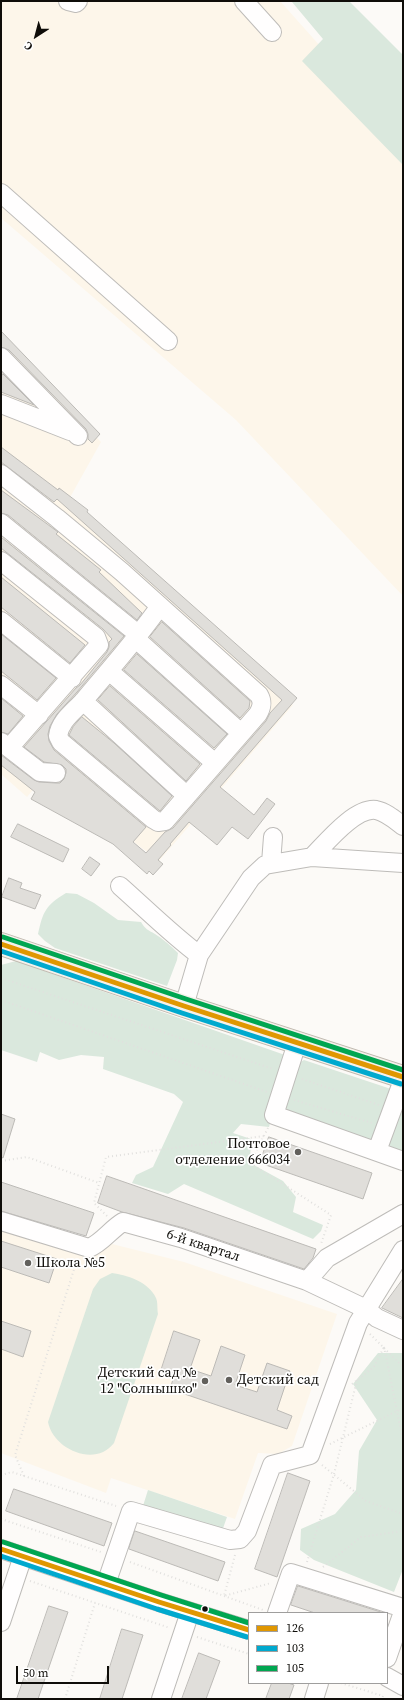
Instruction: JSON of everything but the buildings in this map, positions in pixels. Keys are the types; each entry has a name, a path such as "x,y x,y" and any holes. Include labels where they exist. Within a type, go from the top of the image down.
{"main road":[{"path":"1,944 184,1006 403,1077"}],"street":[{"path":"68,1 76,3 78,1"},
{"path":"244,1 272,32"},
{"path":"1,193 168,340"},
{"path":"1,357 83,440 66,429 1,404"},
{"path":"1,368 19,376"},
{"path":"1,474 69,528 160,606 259,695 262,700 261,709 241,733 165,821 158,822 61,742 58,736 61,727 70,713 88,695 138,637 160,606"},
{"path":"1,523 138,637 241,733"},
{"path":"1,561 96,637 99,645 39,715 5,745 40,772 56,774"},
{"path":"1,621 74,675 88,695 187,796"},
{"path":"109,671 215,763"},
{"path":"1,685 39,715"},
{"path":"312,856 344,825 364,811 381,811 403,826"},
{"path":"271,863 274,837"},
{"path":"184,1006 199,955 251,878 260,869 271,863 312,856 403,863"},
{"path":"120,886 149,911 171,934 199,955"},
{"path":"297,1043 274,1115 403,1161"},
{"path":"377,1151 403,1080"},
{"path":"307,1281 327,1258 403,1214"},
{"path":"1,1220 89,1248 95,1245 117,1226"},
{"name":"6-й квартал","path":"117,1226 123,1222 174,1236 307,1281 362,1316 377,1318 403,1330"},
{"path":"106,1584 131,1511 230,1540 240,1538 247,1531 272,1465 310,1455 362,1316 403,1250"},
{"path":"1,1549 248,1630"},
{"path":"1,1622 23,1556"},
{"path":"271,1612 300,1577 403,1608"},
{"path":"161,1699 190,1612"},
{"path":"388,1655 403,1612"},
{"path":"388,1678 403,1686"},
{"path":"314,1699 319,1684"}],"path":[{"path":"1,978 392,1109"},
{"path":"1,1000 280,1096 386,1127"},
{"path":"274,1115 250,1163 331,1215 321,1244"},
{"path":"117,1226 94,1203 106,1157 264,1136"},
{"path":"1,1161 27,1157 99,1183"},
{"path":"24,1476 15,1454 82,1246"},
{"path":"362,1316 384,1347 403,1367"},
{"path":"351,1385 374,1367 384,1347"},
{"path":"384,1347 403,1441"},
{"path":"300,1577 334,1474 357,1380"},
{"path":"403,1410 396,1411 310,1455 366,1501 403,1514"},
{"path":"1,1476 12,1472 131,1511"},
{"path":"1,1519 271,1612"},
{"path":"224,1596 300,1577 361,1537 403,1531"},
{"path":"224,1596 240,1538"},
{"path":"16,1576 248,1654"},
{"path":"65,1699 96,1603"},
{"path":"345,1684 383,1696 382,1699"}],"shaded area":[{"path":"1,1 280,1 403,139 403,596 236,420 1,218"},
{"path":"349,1 403,55 403,165 302,61 323,39 292,2"},
{"path":"1,338 101,442 68,501 293,705 159,861 45,775 27,797 1,774"},
{"path":"66,893 77,894 94,903 118,920 141,922 147,929 173,948 178,953 177,960 167,986 55,948 45,941 38,934 46,909 54,901"},
{"path":"16,961 285,1055 287,1063 269,1127 241,1124 233,1133 251,1139 250,1163 283,1181 296,1197 293,1212 323,1225 321,1231 313,1239 184,1184 168,1194 132,1183 136,1175 153,1167 183,1102 174,1094 103,1069 104,1057 81,1055 59,1060 40,1052 37,1062 1,1050 1,965"},
{"path":"304,1060 394,1090 376,1145 279,1112 295,1065"},
{"path":"403,1104 403,1154 385,1148"},
{"path":"1,1228 87,1257 112,1244 184,1262 337,1314 292,1446 278,1454 258,1453 235,1519 111,1478 106,1493 1,1453"},
{"path":"112,1273 137,1280 153,1292 157,1300 158,1314 114,1443 106,1450 96,1454 86,1454 76,1452 66,1447 51,1432 48,1422 93,1289 100,1279"},
{"path":"378,1353 403,1353 403,1569 394,1592 314,1560 300,1550 301,1529 335,1514 356,1490 359,1451 377,1420 353,1384"},
{"path":"148,1490 227,1517 221,1534 142,1509"}],"transit line":[{"name":"105","path":"3,937 403,1070"},
{"name":"126","path":"1,944 184,1006 403,1077"},
{"name":"103","path":"1,951 182,1013 401,1084"},
{"name":"105","path":"3,1542 248,1623"},
{"name":"126","path":"1,1549 159,1602 248,1630"},
{"name":"103","path":"1,1556 157,1609 247,1637"}],"place":[{"name":"Почтовое отделение 666034","path":"298,1152"},
{"name":"Школа №5","path":"28,1263"},
{"name":"Детский сад","path":"229,1380"},
{"name":"Детский сад № 12 \"Солнышко\"","path":"205,1381"}]}
